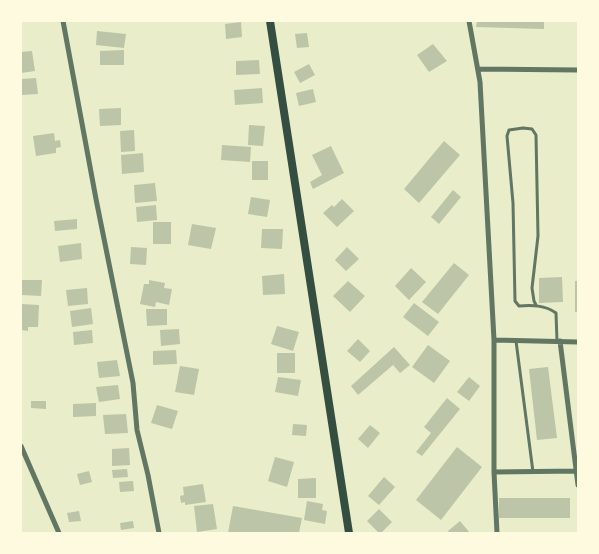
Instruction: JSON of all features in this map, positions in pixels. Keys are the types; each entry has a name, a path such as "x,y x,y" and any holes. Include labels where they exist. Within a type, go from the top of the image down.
{"main road":[{"path":"270,21 349,533"}],"street":[{"path":"64,21 96,199 133,383 137,430 148,474 158,533"},
{"path":"469,21 480,82 494,340 494,472 497,533"},
{"path":"478,69 578,70"},
{"path":"494,340 578,342"},
{"path":"558,341 578,485"},
{"path":"21,446 59,533"},
{"path":"494,472 577,471"}],"lane":[{"path":"536,305 532,288 538,236 536,135 532,130 523,128 509,130 507,136 513,203 515,301 519,306 536,305 556,313 558,341"},
{"path":"516,340 533,472"}],"building":[{"path":"477,21 544,21 544,29 476,27"},
{"path":"241,22 242,37 226,39 225,24"},
{"path":"97,31 126,34 124,48 96,45"},
{"path":"307,33 309,47 297,48 295,34"},
{"path":"433,44 447,61 429,72 417,55"},
{"path":"124,50 124,65 100,65 100,51"},
{"path":"32,51 35,71 21,73 21,52"},
{"path":"259,60 260,74 236,75 236,61"},
{"path":"309,64 315,75 300,83 294,72"},
{"path":"36,78 38,94 21,95 21,79"},
{"path":"262,88 263,103 235,105 234,90"},
{"path":"313,89 316,102 299,106 296,93"},
{"path":"121,108 121,125 100,126 99,109"},
{"path":"249,125 265,126 263,146 248,145"},
{"path":"134,130 135,151 121,152 120,131"},
{"path":"54,133 55,141 60,140 61,147 56,148 56,153 36,156 33,136"},
{"path":"444,141 460,155 419,203 404,189"},
{"path":"222,145 251,147 250,162 221,160"},
{"path":"331,146 344,173 313,189 310,182 322,175 312,155"},
{"path":"143,153 144,172 122,174 121,155"},
{"path":"252,161 268,161 268,180 252,180"},
{"path":"155,183 157,201 135,203 134,185"},
{"path":"453,190 461,197 439,224 431,217"},
{"path":"251,197 270,200 267,217 248,214"},
{"path":"342,199 354,211 337,227 323,213 332,205 334,207"},
{"path":"156,205 157,220 137,222 136,207"},
{"path":"77,219 77,229 55,231 54,221"},
{"path":"153,222 171,222 171,244 153,244"},
{"path":"192,224 216,228 211,249 188,245"},
{"path":"262,229 283,229 282,249 261,248"},
{"path":"81,243 82,259 60,262 58,246"},
{"path":"131,247 147,248 146,265 130,264"},
{"path":"347,247 359,259 346,271 335,260"},
{"path":"454,263 469,275 438,314 422,302"},
{"path":"411,268 426,282 409,300 395,286"},
{"path":"284,274 285,294 263,295 262,276"},
{"path":"562,277 563,302 539,303 539,278"},
{"path":"22,280 42,280 41,296 22,295"},
{"path":"149,280 165,283 164,288 172,289 169,305 156,302 155,307 140,304 144,284 149,284"},
{"path":"348,281 365,296 350,312 333,296"},
{"path":"575,281 578,281 578,312 575,312"},
{"path":"87,288 88,304 68,306 66,290"},
{"path":"414,303 439,322 428,336 403,317"},
{"path":"21,304 39,305 38,327 28,327 28,331 21,330"},
{"path":"91,308 93,324 72,327 70,311"},
{"path":"146,309 167,309 167,325 147,326"},
{"path":"277,326 299,332 293,351 271,344"},
{"path":"179,329 180,344 161,346 160,330"},
{"path":"92,330 93,343 74,345 73,332"},
{"path":"358,339 370,351 360,362 347,351"},
{"path":"428,345 450,361 434,383 412,367"},
{"path":"394,347 410,365 400,373 393,365 358,395 351,386"},
{"path":"176,350 177,364 153,365 153,351"},
{"path":"277,353 295,353 295,373 277,373"},
{"path":"117,360 120,376 99,378 97,362"},
{"path":"180,366 199,369 194,395 175,392"},
{"path":"548,367 557,438 537,440 529,369"},
{"path":"278,377 301,380 298,396 275,392"},
{"path":"469,377 480,386 469,401 457,392"},
{"path":"118,385 120,399 99,402 96,387"},
{"path":"447,398 460,409 422,456 416,452 431,433 424,427"},
{"path":"31,401 46,401 46,409 31,408"},
{"path":"96,403 96,416 73,417 73,404"},
{"path":"157,405 178,411 172,429 151,423"},
{"path":"126,414 128,433 105,434 103,415"},
{"path":"293,424 307,425 306,436 292,435"},
{"path":"370,425 380,433 368,448 358,439"},
{"path":"457,447 482,467 441,520 416,500"},
{"path":"129,448 130,465 112,466 112,449"},
{"path":"275,457 294,462 287,487 268,481"},
{"path":"127,469 128,477 113,478 112,470"},
{"path":"89,471 92,482 80,485 77,474"},
{"path":"384,477 395,487 379,505 368,496"},
{"path":"316,478 316,498 298,498 298,479"},
{"path":"133,481 134,491 120,492 119,482"},
{"path":"203,484 206,502 185,505 185,502 181,503 180,496 184,495 183,487"},
{"path":"499,498 570,498 570,518 499,518"},
{"path":"307,501 323,504 322,510 327,511 325,524 304,520"},
{"path":"213,504 217,529 197,532 194,506"},
{"path":"233,506 302,518 299,533 228,533"},
{"path":"379,509 392,522 381,533 367,521"},
{"path":"79,511 81,521 69,522 67,513"},
{"path":"133,521 134,528 121,530 120,523"},
{"path":"460,521 470,533 449,533 448,531"}]}
